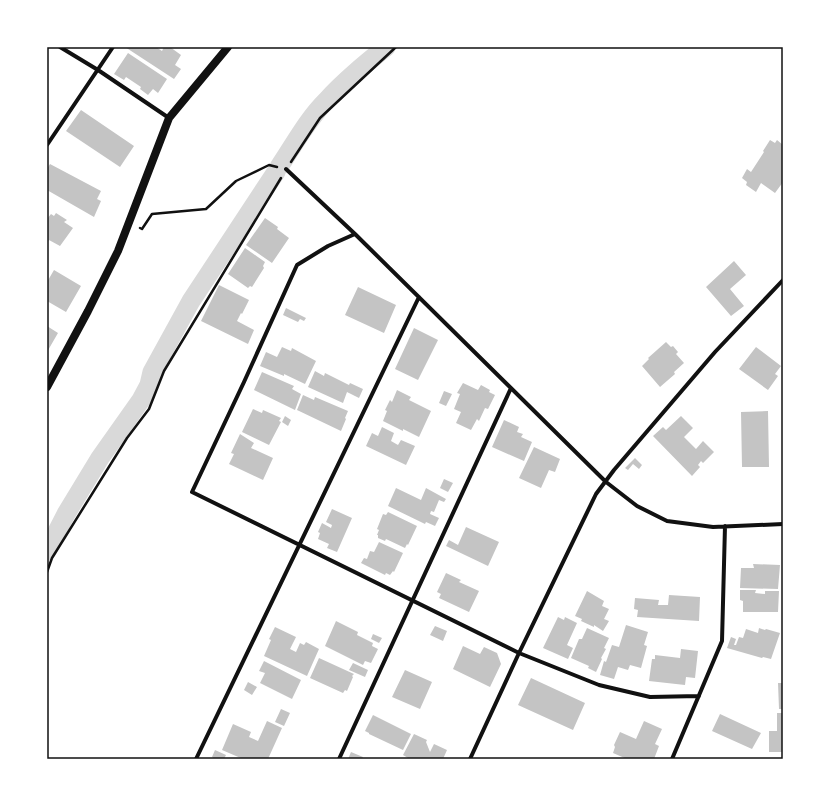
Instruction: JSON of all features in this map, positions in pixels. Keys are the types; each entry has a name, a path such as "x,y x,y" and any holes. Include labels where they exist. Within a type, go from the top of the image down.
{"main road":[{"path":"47,387 118,251 169,118 228,47"}],"street":[{"path":"60,47 98,70 169,118"},
{"path":"47,145 112,47"},
{"path":"286,169 355,234 606,482 637,506 667,521 713,527 783,524"},
{"path":"355,234 328,246 297,265 192,492 519,653 599,685 650,697 699,696"},
{"path":"470,759 519,653 596,494 614,470 710,358 783,280"},
{"path":"196,759 419,298"},
{"path":"339,759 511,388"},
{"path":"672,759 722,640 725,526"}],"path":[{"path":"47,572 52,558 127,438 149,409 164,371 286,169 320,118 396,47"},
{"path":"130,220 142,230 152,214 206,209 236,181 269,165 286,169"}],"building":[{"path":"125,47 156,47 162,51 164,47 170,47 181,55 175,65 181,69 174,79"},
{"path":"128,53 167,79 158,93 153,89 148,95 140,89 141,87 126,77 124,80 114,74"},
{"path":"81,110 134,146 120,167 66,131"},
{"path":"770,140 775,143 777,140 783,145 783,182 775,193 761,183 756,192 746,185 747,182 742,178 747,169 751,172"},
{"path":"50,164 101,191 97,199 101,201 94,217 47,190 47,169"},
{"path":"56,213 67,220 64,222 73,228 60,246 49,240 47,243 47,219 51,214 54,216"},
{"path":"265,218 278,227 277,229 289,238 272,263 246,245"},
{"path":"245,248 265,262 263,266 264,268 252,287 250,286 248,288 228,274"},
{"path":"734,261 746,275 730,289 744,306 731,316 706,287"},
{"path":"54,270 81,286 66,312 47,301 47,282"},
{"path":"219,285 249,300 237,321 254,330 248,344 201,321"},
{"path":"358,287 396,305 384,333 345,315"},
{"path":"286,308 306,318 304,321 300,319 298,322 283,315"},
{"path":"47,326 58,333 47,352"},
{"path":"414,328 438,340 418,380 395,369"},
{"path":"666,342 671,347 673,346 678,352 676,354 684,363 674,372 675,374 660,387 642,366 649,359 648,358"},
{"path":"282,347 291,351 292,348 316,361 305,384 284,374 284,376 260,366 266,352 277,357"},
{"path":"756,347 781,366 775,374 778,376 768,390 739,369"},
{"path":"315,371 324,376 325,373 349,385 350,383 363,389 359,398 347,392 343,403 308,387"},
{"path":"262,372 294,386 292,389 301,394 295,410 254,390"},
{"path":"463,383 478,390 481,385 495,395 488,409 485,408 479,421 477,419 471,430 456,423 461,412 454,409 460,394 457,393"},
{"path":"397,390 411,397 409,400 431,411 419,437 383,421 387,411 385,410 390,400 392,402"},
{"path":"444,391 452,394 446,406 439,403"},
{"path":"303,395 314,400 315,397 348,411 341,431 297,410"},
{"path":"253,409 262,413 263,410 281,418 279,421 281,422 269,445 242,432"},
{"path":"768,411 769,467 742,467 741,412"},
{"path":"285,416 291,420 288,426 282,422"},
{"path":"681,416 693,428 684,437 696,449 703,441 714,452 703,463 701,461 698,465 700,467 692,476 653,436 663,427 666,430"},
{"path":"504,420 519,427 517,432 523,434 521,437 532,442 524,461 492,447"},
{"path":"382,427 394,433 391,441 398,445 401,440 415,446 406,465 366,446 372,433 378,436"},
{"path":"240,434 254,443 251,448 273,458 263,480 229,464 234,454 231,453"},
{"path":"534,447 560,459 555,472 549,470 541,488 519,478"},
{"path":"635,458 642,465 639,469 633,464 628,470 625,468"},
{"path":"444,479 453,483 448,492 440,488"},
{"path":"396,488 421,500 426,488 446,499 444,502 439,500 434,512 431,511 430,514 439,518 435,526 426,522 425,524 388,506"},
{"path":"332,509 352,518 337,552 327,548 329,544 318,539 320,533 318,532 322,523 331,528 332,525 326,522"},
{"path":"388,512 417,526 405,548 386,539 385,541 378,538 377,535 379,530 377,529 383,514 386,515"},
{"path":"466,527 499,542 488,566 446,546 449,540 458,545"},
{"path":"379,542 403,553 394,572 393,571 390,575 386,573 385,575 361,563 364,558 367,559 370,551 374,552"},
{"path":"753,564 780,565 778,589 740,588 741,568 754,568"},
{"path":"446,573 461,580 459,582 479,591 469,612 439,598 441,594 437,592"},
{"path":"740,590 756,590 755,593 765,594 765,591 779,591 778,612 743,612 743,601 740,600"},
{"path":"587,591 604,601 602,606 609,609 604,619 609,621 603,631 594,625 594,627 581,621 582,619 575,616"},
{"path":"669,595 700,597 699,621 637,617 638,610 634,609 635,598 659,600 658,605 668,605"},
{"path":"558,617 564,620 565,617 577,623 567,645 573,648 568,659 543,648"},
{"path":"336,621 358,632 357,635 373,643 372,646 378,649 371,663 365,661 363,665 325,646"},
{"path":"626,625 648,632 644,645 647,646 641,668 630,665 628,670 618,667 614,679 600,675 604,661 606,662 612,645 619,647"},
{"path":"435,626 447,631 443,641 430,635"},
{"path":"275,627 296,637 290,649 296,652 300,643 304,645 306,642 319,649 307,676 264,656 271,640 269,639"},
{"path":"587,628 609,638 596,672 588,668 589,666 571,658 579,639 582,639"},
{"path":"759,628 780,633 771,659 762,658 727,648 731,637 736,639 734,645 736,645 739,637 743,638 746,629 758,633"},
{"path":"373,634 382,638 379,643 371,639"},
{"path":"463,646 480,654 484,647 497,653 501,664 490,687 453,669"},
{"path":"681,649 698,651 695,678 686,677 685,685 649,681 652,659 655,659 655,655 680,658"},
{"path":"319,658 354,674 347,691 345,690 343,693 310,678"},
{"path":"264,661 301,680 292,699 260,683 265,673 259,671"},
{"path":"353,663 368,670 365,677 349,670"},
{"path":"405,670 432,682 420,709 392,697"},
{"path":"531,678 585,703 573,730 518,705"},
{"path":"248,682 257,687 252,695 244,690"},
{"path":"778,683 783,683 783,709 779,709"},
{"path":"281,709 290,713 284,726 275,722"},
{"path":"777,713 783,713 783,752 769,752 769,731 777,731"},
{"path":"720,714 761,733 752,749 712,731"},
{"path":"373,715 411,734 403,750 365,731"},
{"path":"267,721 282,728 268,759 243,759 222,750 233,724 251,732 249,737 258,741"},
{"path":"644,721 662,729 655,744 659,746 654,759 627,759 613,753 615,747 614,745 620,732 636,739"},
{"path":"414,734 427,740 426,742 430,752 434,744 447,750 443,759 407,759 408,758 403,755"},
{"path":"215,750 226,755 224,759 215,759 212,757"},
{"path":"351,752 363,757 362,759 348,759"}],"waterway":[{"path":"279,167 319,108 347,80 386,47"},
{"path":"47,551 66,514 100,458 141,400 149,385 152,372 191,301 276,172"}]}
